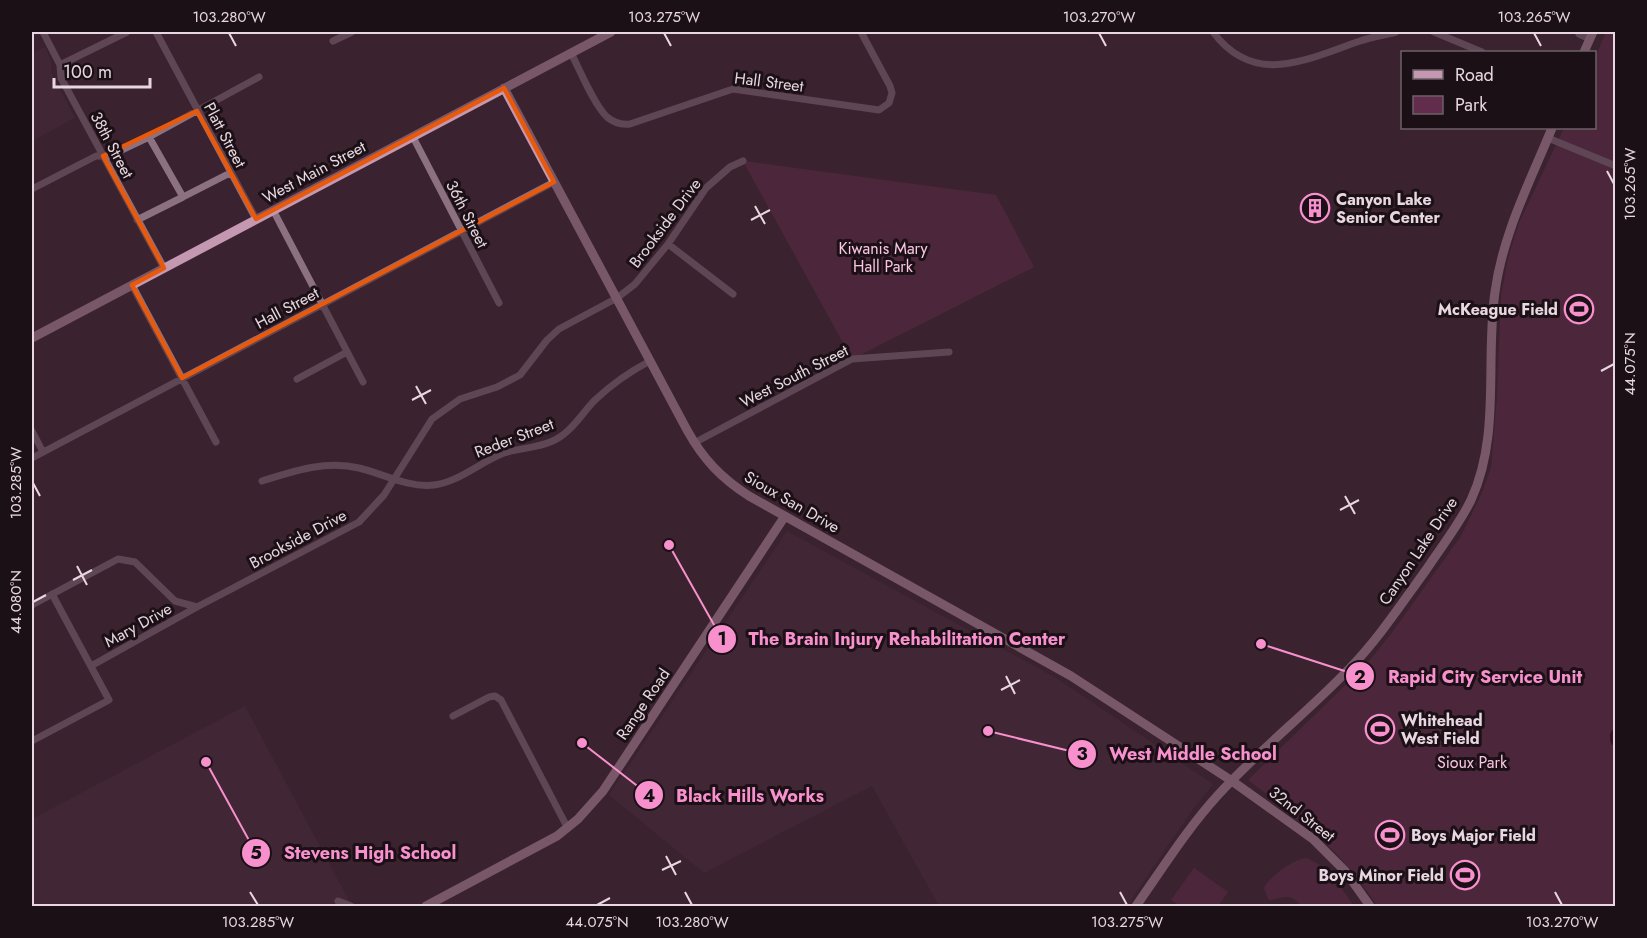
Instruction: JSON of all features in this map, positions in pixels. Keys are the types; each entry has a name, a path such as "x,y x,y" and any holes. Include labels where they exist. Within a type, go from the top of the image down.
{"street":[{"name":"38th Street","path":"43,32 60,65 61,78 164,268"},
{"path":"60,65 127,32"},
{"name":"Platt Street","path":"156,32 256,219"},
{"path":"333,41 352,32"},
{"name":"West Main Street","path":"32,338 611,32"},
{"name":"Hall Street","path":"571,53 600,108 607,117 618,124 630,124 733,89 879,110 889,103 892,90 861,32"},
{"path":"1213,32 1226,47 1242,58 1259,64 1279,66 1307,60 1361,40 1396,32"},
{"path":"1434,32 1480,51"},
{"path":"1580,34 1592,35 1584,51"},
{"path":"32,189 96,156 109,156 149,137 259,77"},
{"name":"Sioux San Drive","path":"504,88 694,443 706,461 722,477 785,516 1063,670 1232,781"},
{"name":"Canyon Lake Drive","path":"1136,906 1187,834 1232,781 1336,682 1372,644 1449,536 1471,501 1483,468 1487,441 1492,315 1500,263 1512,220 1552,129"},
{"path":"149,137 183,198"},
{"name":"36th Street","path":"413,137 499,303"},
{"path":"1548,138 1616,166"},
{"name":"Brookside Drive","path":"197,607 359,522 384,495 432,419 460,399 497,387 520,375 547,340 559,329 617,298 645,274 715,179 730,167 743,161"},
{"path":"137,220 230,173"},
{"name":"Hall Street","path":"32,458 554,182"},
{"path":"273,210 363,382"},
{"path":"668,244 733,294"},
{"path":"132,285 216,442"},
{"path":"297,379 347,352"},
{"name":"West South Street","path":"694,443 852,359 949,352"},
{"name":"Reder Street","path":"262,481 305,468 328,465 358,468 422,486 438,485 454,479 481,463 506,453 538,446 564,434 621,376 650,361"},
{"path":"32,431 43,452"},
{"name":"Range Road","path":"426,906 547,843 588,810 603,791 785,516"},
{"path":"32,605 118,559 135,562 175,601 197,607"},
{"path":"32,741 109,700 52,594"},
{"name":"Mary Drive","path":"91,666 197,607"},
{"path":"453,716 489,697 495,696 501,700 569,827"},
{"name":"32nd Street","path":"1232,781 1313,839 1345,871 1370,906"},
{"path":"338,901 351,906"}],"highlighted area":[{"path":"504,88 554,182 182,378 132,285 164,268 103,156 197,111 256,219"}],"shaded area":[{"path":"45,47 51,60 51,72 75,118 32,141 32,54"},
{"path":"787,531 1058,679 1213,784 1193,809 1127,906 939,906 872,786 704,873 609,795"},
{"path":"245,706 352,906 32,906 32,819"}],"green space":[{"name":"Sioux Park","path":"1606,32 1615,32 1615,906 1377,906 1335,852 1302,822 1248,780 1365,666 1391,634 1461,536 1481,495 1491,468 1497,398 1501,297 1508,258 1519,223 1564,129 1596,129 1596,56"},
{"name":"Kiwanis Mary Hall Park","path":"743,161 996,195 1034,267 852,359"},
{"path":"1306,858 1314,861 1327,872 1354,906 1301,906 1295,899 1288,897 1268,899 1264,888 1271,879 1289,865"},
{"path":"1194,868 1228,892 1218,906 1180,906 1171,900"}],"waterway":[{"path":"1616,735 1616,740"}],"place":[{"name":"Canyon Lake Senior Center","path":"1315,208"},
{"name":"McKeague Field","path":"1579,309"},
{"name":"The Brain Injury Rehabilitation Center","path":"669,545"},
{"name":"Rapid City Service Unit","path":"1261,644"},
{"name":"Whitehead West Field","path":"1380,729"},
{"name":"West Middle School","path":"988,731"},
{"name":"Black Hills Works","path":"582,743"},
{"name":"Stevens High School","path":"206,762"},
{"name":"Boys Major Field","path":"1390,835"},
{"name":"Boys Minor Field","path":"1465,875"}]}
